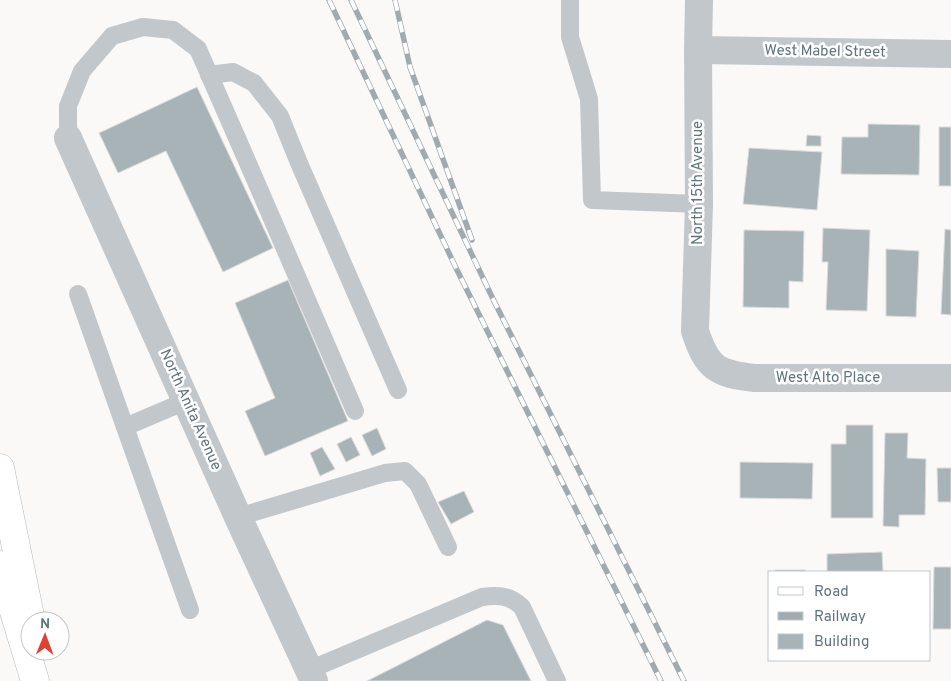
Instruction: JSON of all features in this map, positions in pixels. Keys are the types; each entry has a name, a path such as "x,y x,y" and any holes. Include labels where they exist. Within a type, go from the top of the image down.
{"main road":[{"path":"0,468 29,611"},
{"path":"0,565 35,681"},
{"path":"40,661 44,681"}],"street":[{"name":"North 15th Avenue","path":"699,0 699,204 695,331 700,348 709,362"},
{"name":"West Mabel Street","path":"698,50 951,54"},
{"name":"North Anita Avenue","path":"68,138 311,676"},
{"name":"West Alto Place","path":"709,362 722,372 755,378 951,378"}],"lane":[{"path":"570,0 570,37 589,99 592,200 699,204"},
{"path":"68,138 68,106 82,71 112,36 143,27 173,30 198,49 355,411"},
{"path":"209,75 233,72 254,83 280,116 398,390"},
{"path":"78,294 190,610"},
{"path":"125,427 186,401"},
{"path":"238,517 385,472 405,471 418,484 448,547"},
{"path":"311,676 482,597 496,595 514,600 522,607 557,681"}],"building":[{"path":"197,87 273,248 223,272 166,151 118,173 99,133"},
{"path":"868,124 920,125 919,175 841,174 842,137 868,137"},
{"path":"939,127 951,127 951,186 939,186"},
{"path":"807,135 821,136 821,146 806,146"},
{"path":"749,148 822,152 817,210 743,204"},
{"path":"823,228 870,230 867,311 826,310 828,262 822,262"},
{"path":"945,229 951,230 951,315 941,314"},
{"path":"744,230 804,231 803,282 789,281 789,308 743,307"},
{"path":"886,249 919,251 916,317 886,316"},
{"path":"288,280 348,421 265,456 245,411 275,398 235,303"},
{"path":"846,425 873,425 873,518 831,518 831,444 846,444"},
{"path":"377,428 386,449 372,456 362,435"},
{"path":"885,433 908,433 907,458 926,459 925,515 899,515 899,527 883,526"},
{"path":"351,437 360,455 346,462 337,444"},
{"path":"322,447 335,469 320,476 310,453"},
{"path":"740,462 813,463 812,499 740,498"},
{"path":"937,468 951,468 951,502 938,502"},
{"path":"464,491 474,512 451,524 438,502"},
{"path":"882,552 883,571 827,571 827,554"},
{"path":"934,567 951,567 951,629 933,629"},
{"path":"775,570 805,570 805,571"},
{"path":"487,620 503,625 531,681 367,681"}],"railway":[{"path":"329,0 457,270 661,681"},
{"path":"351,0 493,299 684,681"},
{"path":"395,0 410,67 472,240"}]}
